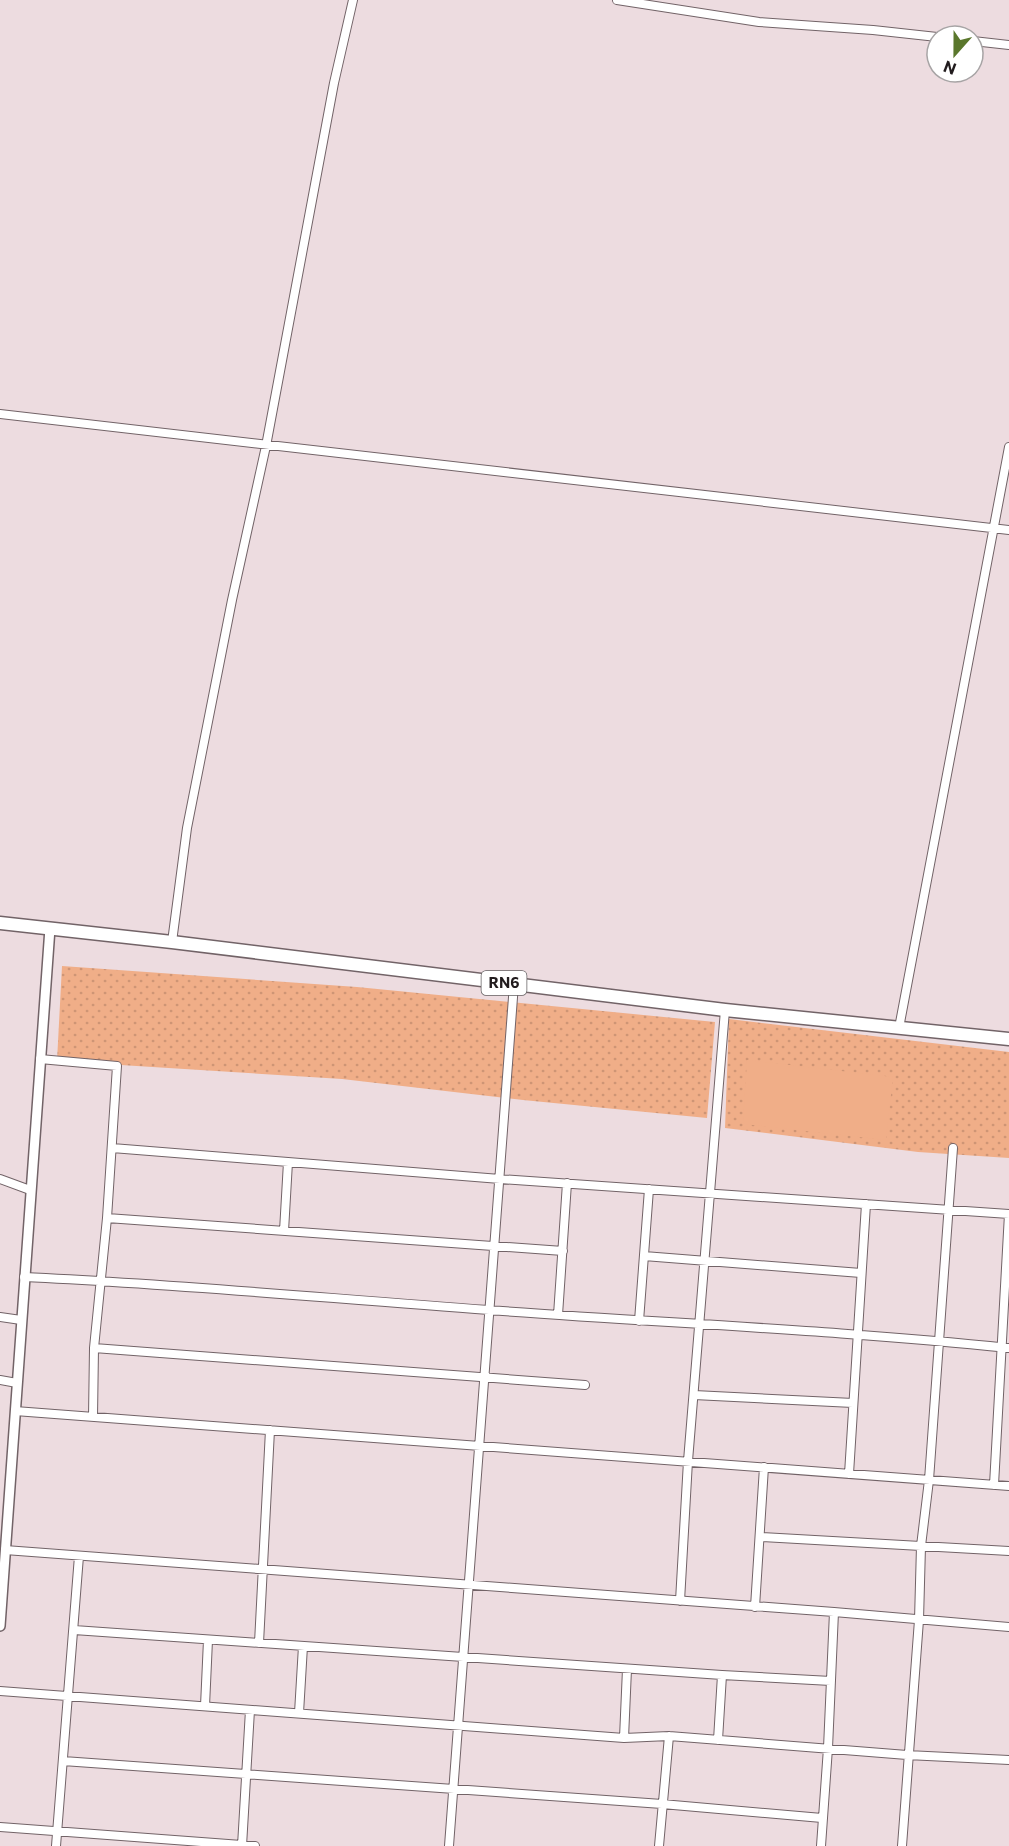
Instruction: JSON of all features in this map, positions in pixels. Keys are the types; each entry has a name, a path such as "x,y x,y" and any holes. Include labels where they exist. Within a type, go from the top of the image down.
{"main road":[{"name":"RN6","path":"0,923 725,1010 1009,1039"}],"street":[{"path":"172,942 187,828 236,578 266,446 334,83 353,0"},
{"path":"617,0 759,22 925,36"},
{"path":"985,42 1009,45"},
{"path":"0,414 1009,530"},
{"path":"899,1028 1009,447"},
{"path":"0,1626 50,928"},
{"path":"448,1846 514,984"},
{"path":"680,1601 688,1461 725,1010"},
{"path":"40,1059 117,1066 102,1280 94,1348 93,1417"},
{"path":"112,1148 500,1179 1009,1214 1006,1347 994,1485"},
{"path":"902,1846 921,1546 929,1480 953,1148"},
{"path":"284,1231 288,1162"},
{"path":"0,1179 30,1190"},
{"path":"558,1315 567,1183"},
{"path":"639,1321 649,1189"},
{"path":"849,1474 856,1334 866,1204"},
{"path":"107,1218 563,1251"},
{"path":"644,1256 861,1273"},
{"path":"24,1276 639,1321 939,1340 1006,1347"},
{"path":"0,1317 21,1320"},
{"path":"94,1348 585,1385"},
{"path":"0,1380 17,1383"},
{"path":"694,1395 853,1403"},
{"path":"15,1411 1009,1486"},
{"path":"259,1643 270,1430"},
{"path":"755,1607 764,1467"},
{"path":"760,1537 1009,1551"},
{"path":"5,1550 755,1607 834,1611 1009,1627"},
{"path":"56,1846 70,1696 79,1556"},
{"path":"820,1846 828,1748 834,1611"},
{"path":"74,1630 831,1681"},
{"path":"205,1706 208,1640"},
{"path":"299,1713 303,1646"},
{"path":"624,1738 627,1669"},
{"path":"718,1740 722,1675"},
{"path":"0,1691 624,1738 669,1736 907,1755 1009,1760"},
{"path":"242,1846 250,1710"},
{"path":"658,1846 669,1736"},
{"path":"63,1761 662,1804 822,1818"},
{"path":"0,1827 255,1846"}],"shaded area":[{"path":"62,966 357,987 715,1022 707,1118 342,1079 57,1061"},
{"path":"729,1019 1009,1052 1009,1158 918,1152 725,1128"},
{"path":"747,1060 893,1077 886,1140 743,1124"}]}
